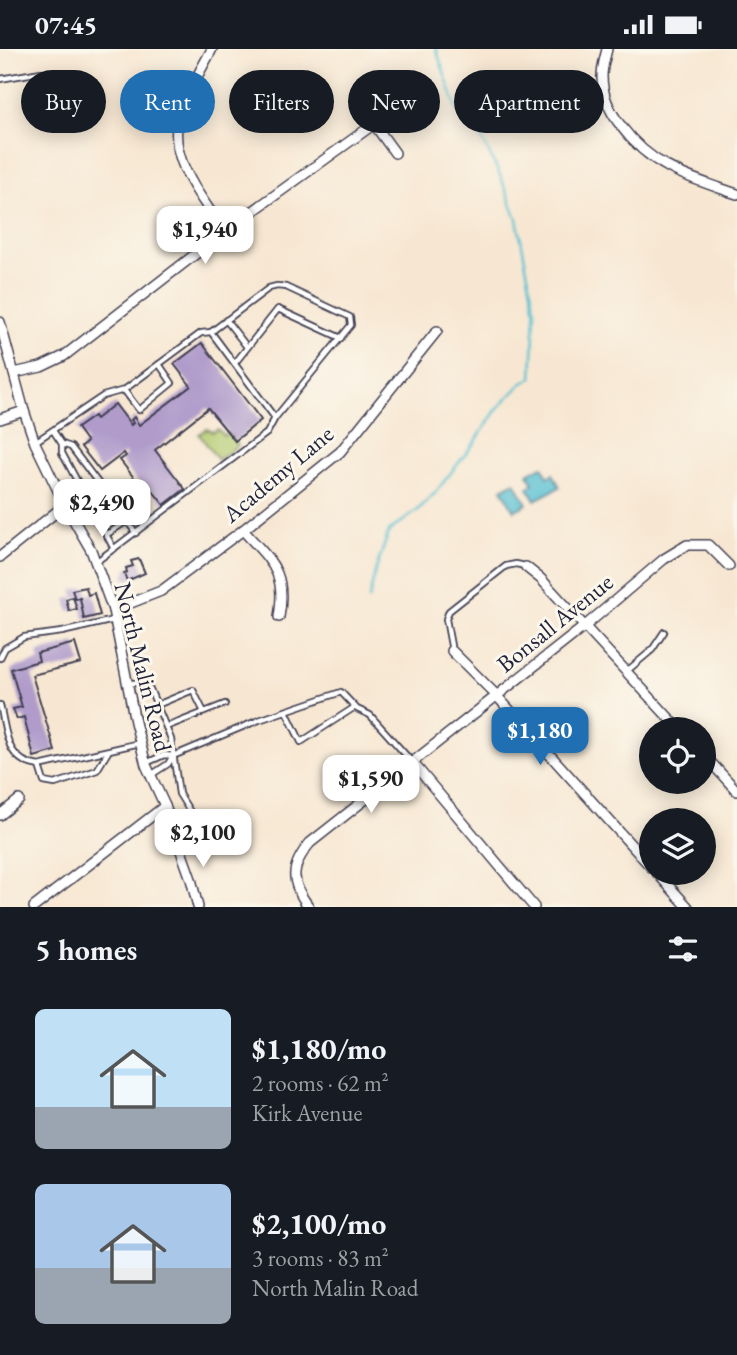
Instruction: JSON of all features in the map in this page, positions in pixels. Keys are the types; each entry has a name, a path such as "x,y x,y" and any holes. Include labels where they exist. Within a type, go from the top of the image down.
{"street":[{"path":"212,49 181,110 176,129 177,149 184,169 224,232"},
{"path":"607,49 602,74 604,94 612,115 635,145 659,164 737,194"},
{"path":"14,373 41,367 64,356 224,232 374,124 395,153"},
{"name":"North Malin Road","path":"0,322 35,443 65,505 91,550 114,615 146,763 165,806 198,907"},
{"name":"Academy Lane","path":"114,615 161,590 243,530 340,452 437,331"},
{"path":"0,419 24,411"},
{"path":"0,557 65,505"},
{"path":"243,530 274,565 281,580 283,596 279,617"},
{"name":"Bonsall Avenue","path":"309,907 298,893 294,877 297,859 310,843 585,626 664,559 687,545 708,545 729,566"},
{"path":"526,567 541,579 668,717"},
{"path":"452,651 496,695 639,854"},
{"path":"413,763 534,907"},
{"path":"716,768 737,791"},
{"path":"0,815 19,800"},
{"path":"34,907 165,806"},
{"path":"668,885 688,907"}],"lane":[{"path":"0,79 21,75"},
{"path":"35,443 103,396 124,390 201,333 211,332 269,288 286,288 350,317 351,325 275,418 267,433 95,563"},
{"path":"235,363 278,309 341,338"},
{"path":"226,320 247,348"},
{"path":"211,332 275,418"},
{"path":"124,390 139,410 172,383 159,364"},
{"path":"54,432 62,444 62,453 114,549"},
{"path":"62,444 71,447 136,533"},
{"path":"106,535 127,521"},
{"path":"452,651 446,619 449,611 506,566 516,564 526,567"},
{"path":"0,658 5,648 24,637 62,632 114,615"},
{"path":"627,672 652,650 664,632"},
{"path":"128,683 141,683 150,689 171,739 179,794 194,818 194,828 177,840"},
{"path":"157,705 193,690 204,712"},
{"path":"146,763 164,755 173,756 341,692 355,707 370,715 413,763"},
{"path":"166,727 225,704"},
{"path":"0,705 7,738 24,764 39,766 141,743"},
{"path":"286,711 301,742 355,707"},
{"path":"39,766 44,782 55,784 97,770 108,752"},
{"path":"151,775 168,764 173,756"}],"green space":[{"path":"207,429 213,432 218,429 224,436 228,433 238,445 218,460 199,434"}],"water":[{"path":"542,466 548,477 553,474 560,487 535,500 528,488 533,484 528,474"},
{"path":"515,482 527,504 514,511 502,489"}],"building":[{"path":"202,343 261,420 235,441 208,408 155,450 185,489 164,505 152,490 147,494 120,460 126,456 124,453 100,471 81,447 87,442 77,428 94,416 96,419 115,404 131,425 134,417 139,425 191,386 174,364"},
{"path":"139,559 145,573 127,581 124,573 127,572 126,568 133,566 131,561"},
{"path":"86,587 88,595 94,593 100,615 84,619 80,598 75,599 72,590"},
{"path":"73,597 77,609 69,611 66,599"},
{"path":"75,643 81,663 32,675 55,751 34,757 24,717 17,719 13,709 22,707 11,669 39,661 37,653"}],"waterway":[{"path":"369,599 389,531 417,511 435,493 497,409 521,384 532,378 535,311 517,219 500,175 479,133 472,122 457,110 436,49"}]}
